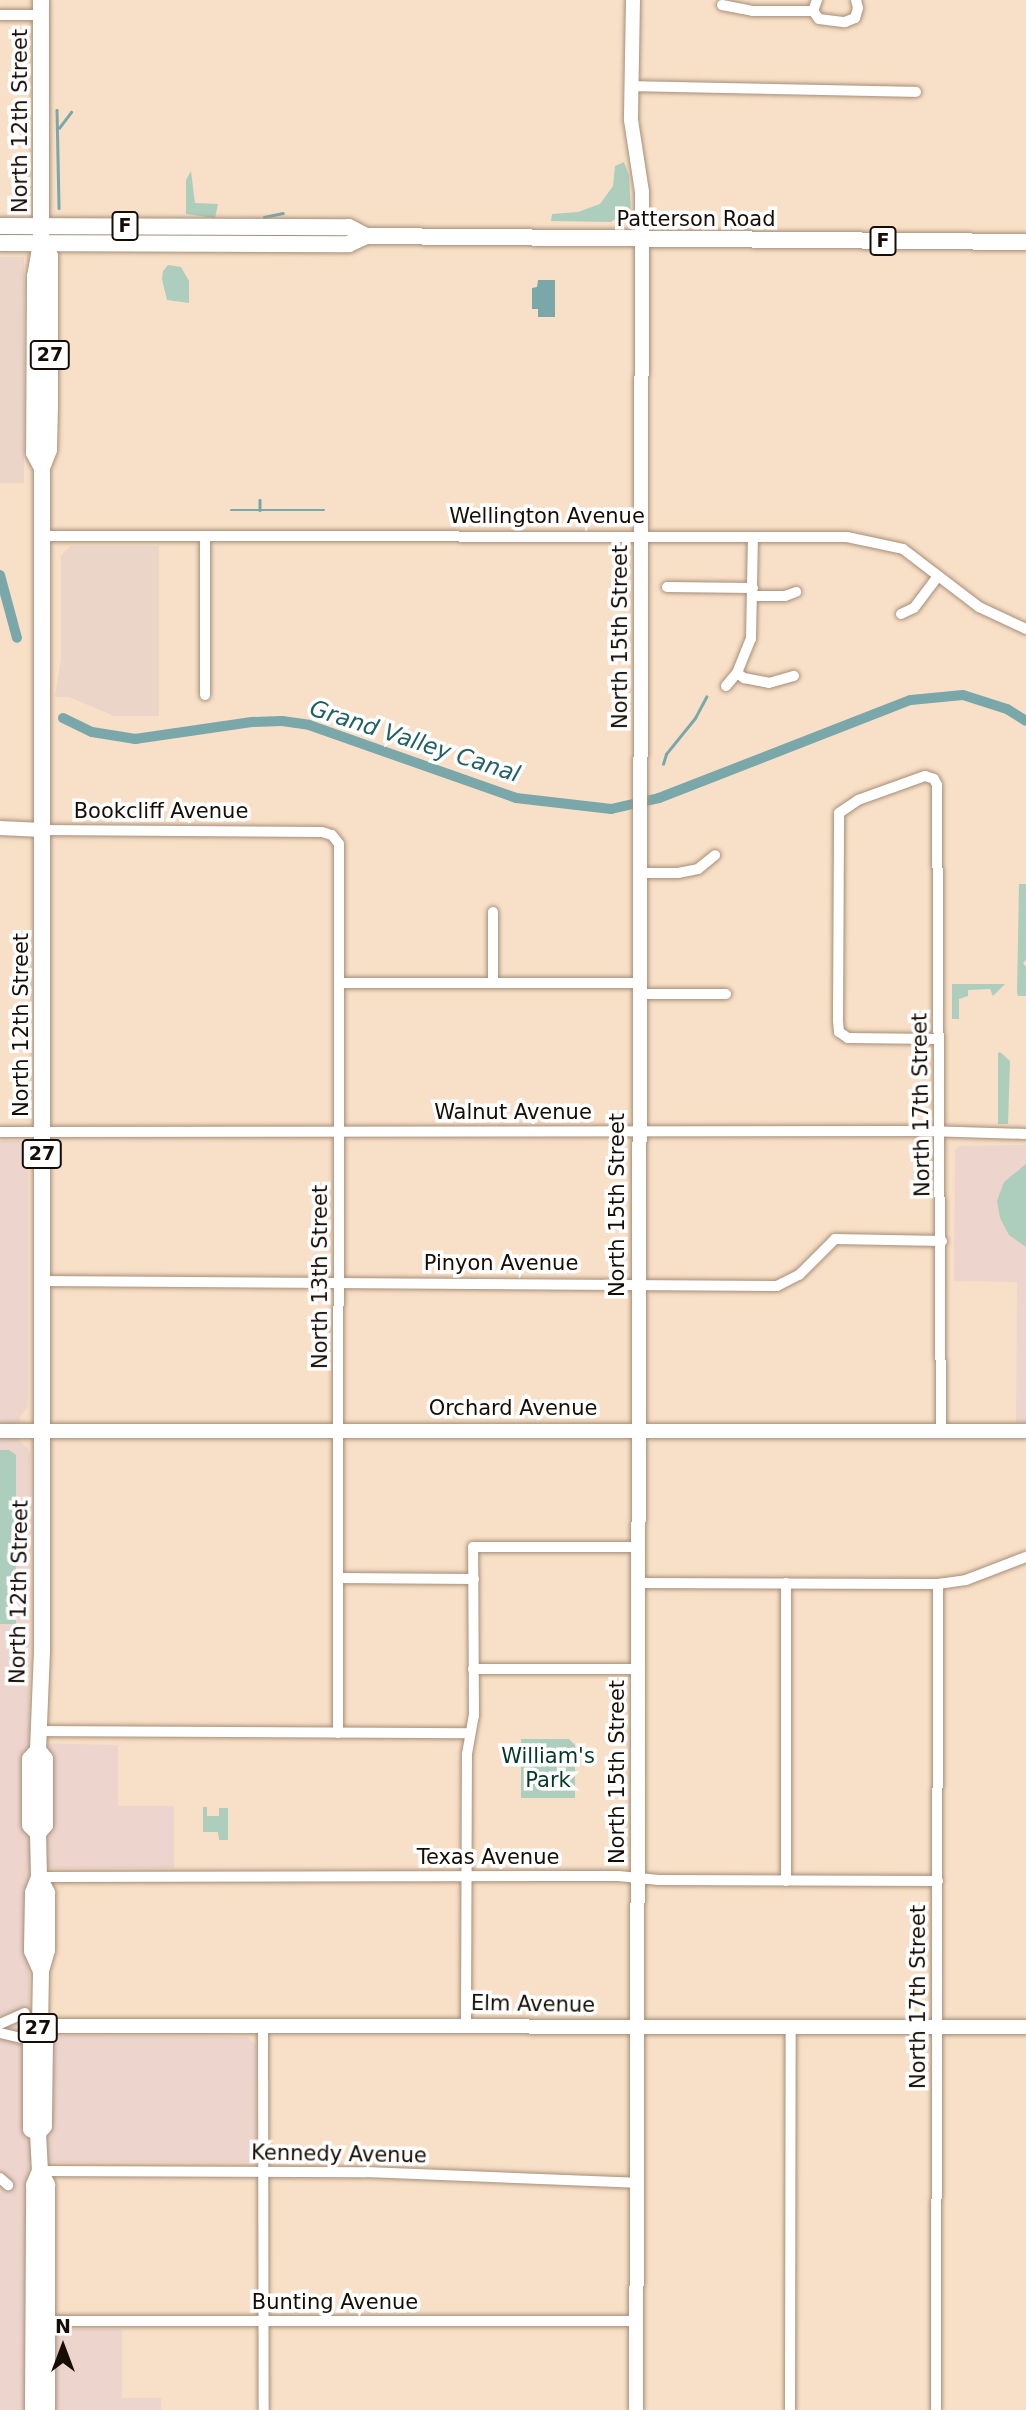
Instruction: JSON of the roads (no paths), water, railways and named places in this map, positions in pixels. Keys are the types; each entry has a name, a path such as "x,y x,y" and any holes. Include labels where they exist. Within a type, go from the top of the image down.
{"main road":[{"name":"North 12th Street","path":"41,8 41,243 36,258 42,355 34,453 43,468 42,1280 38,1750 45,1759 46,1802 45,1825 38,1833 39,1877 33,1893 32,1951 41,1971 40,2026 46,2039 44,2126 38,2133 40,2171 34,2185 47,2410"},
{"name":"Patterson Road","path":"0,226 349,227 366,236"},
{"path":"209,227 209,244"},
{"name":"Patterson Road","path":"0,243 349,244 366,236 1026,242"},
{"name":"North 12th Street","path":"33,2410 40,2321"}],"street":[{"name":"North 15th Street","path":"633,0 632,134 642,192 636,2410"},
{"path":"722,5 815,6 828,22 845,22 855,18 858,8 856,0"},
{"path":"0,15 41,8"},
{"path":"631,86 916,92"},
{"name":"Wellington Avenue","path":"42,536 847,537 887,545 913,555 993,616 1026,629"},
{"path":"205,536 205,695"},
{"path":"726,686 737,674 751,639 753,537"},
{"path":"901,614 914,608 938,576"},
{"path":"667,587 785,596 796,592"},
{"path":"737,674 769,683 794,676"},
{"name":"North 17th Street","path":"938,1039 848,1038 839,1032 838,1020 839,813 845,806 858,800 913,778 925,776 934,779 937,785 942,1241 941,1431"},
{"name":"Bookcliff Avenue","path":"0,828 322,832"},
{"name":"North 13th Street","path":"322,832 332,835 340,850 338,1733"},
{"path":"640,873 678,873 698,869 715,855"},
{"path":"493,912 493,983"},
{"path":"340,983 493,983 726,994"},
{"name":"Walnut Avenue","path":"0,1132 1026,1134"},
{"name":"Pinyon Avenue","path":"42,1280 777,1286 799,1275 835,1239 942,1241"},
{"name":"Orchard Avenue","path":"0,1431 1026,1431"},
{"path":"466,2024 467,1754 474,1669 474,1546 639,1547"},
{"path":"639,1583 938,1584 966,1580 1026,1557"},
{"path":"339,1578 474,1579"},
{"path":"786,1583 786,1881"},
{"name":"North 17th Street","path":"936,2410 938,1584"},
{"path":"474,1669 638,1669"},
{"path":"38,1731 470,1734"},
{"name":"Texas Avenue","path":"39,1877 466,1876 937,1881"},
{"path":"0,2024 25,2013"},
{"name":"Elm Avenue","path":"40,2026 466,2024 1026,2027"},
{"path":"790,2410 791,2025"},
{"path":"263,2026 264,2410"},
{"path":"0,2033 26,2039"},
{"name":"Kennedy Avenue","path":"40,2171 390,2172 636,2183"},
{"name":"Bunting Avenue","path":"40,2321 636,2321"}],"water":[{"path":"538,280 555,280 555,317 538,317 538,309 532,309 532,288 537,287"}],"waterway":[{"path":"57,110 59,208"},
{"path":"59,128 71,112"},
{"path":"264,217 283,213"},
{"path":"260,500 260,510"},
{"path":"231,510 324,510"},
{"path":"0,575 17,638"},
{"name":"Grand Valley Canal","path":"63,718 92,732 135,739 252,722 282,721 309,725 516,798 611,809 659,798 911,700 963,695 1007,709 1026,721"},
{"path":"663,764 666,754 695,718 706,697"}],"park label":[{"name":"William's Park","path":"548,1768"}]}
